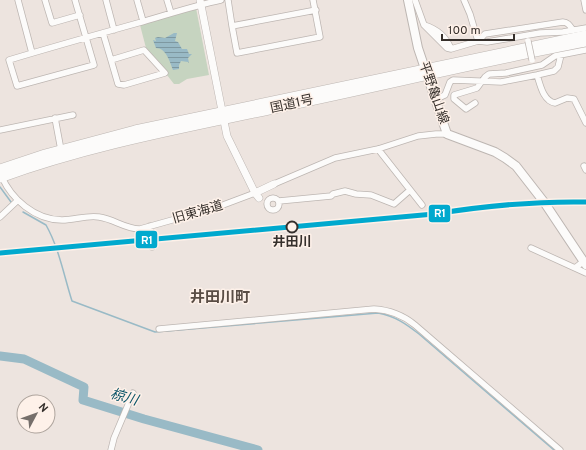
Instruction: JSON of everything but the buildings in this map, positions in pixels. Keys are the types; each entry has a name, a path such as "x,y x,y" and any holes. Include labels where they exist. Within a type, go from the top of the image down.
{"highway":[{"name":"国道1号","path":"0,174 61,150 135,130 223,115 426,72 586,35"},
{"name":"国道1号","path":"426,72 586,42"},
{"name":"国道1号","path":"0,174 223,115"}],"main road":[{"name":"平野亀山線","path":"408,0 418,48 447,134 495,152 516,166 544,202 585,263"}],"street":[{"path":"18,0 32,53"},
{"path":"45,0 52,23 80,15"},
{"path":"75,0 80,15 86,38 94,65 17,86 9,60 32,53 86,38 114,30 171,13 201,2 221,0"},
{"path":"106,0 114,30"},
{"path":"137,0 143,21"},
{"path":"167,0 171,13"},
{"path":"228,0 238,53 320,37 313,0"},
{"path":"415,0 424,25 447,48 451,49 478,41 488,42 527,38 586,28"},
{"path":"464,0 478,41"},
{"path":"584,0 586,10"},
{"path":"201,2 228,136 257,195 269,208 275,210 278,208 279,201"},
{"path":"232,26 316,10"},
{"path":"478,41 485,34 563,22 569,24 573,30"},
{"path":"103,33 118,84 124,85 165,73 144,50 111,60"},
{"path":"527,38 534,67"},
{"path":"475,103 466,109 454,99 454,95 477,88 489,74 506,73 534,67 542,65 555,56 586,50"},
{"path":"436,99 445,95 448,85 453,80 501,82 537,74 554,70 558,67 561,55"},
{"path":"537,74 542,90 548,100 555,103 567,98 574,98 586,123"},
{"path":"0,130 73,115"},
{"path":"55,118 61,150"},
{"path":"274,184 335,158 378,149 418,136 447,134"},
{"path":"378,149 422,205"},
{"name":"旧東海道","path":"0,174 17,201 41,216 62,220 81,217 99,217 132,229 140,229 257,195 274,184"},
{"path":"257,195 269,198 275,197 279,201 331,196 333,194 345,191 356,194 371,195 394,204 410,190"},
{"path":"267,205 269,198"},
{"path":"0,217 17,201"},
{"path":"150,226 152,247"},
{"path":"531,248 586,273"},
{"path":"575,268 585,263"},
{"path":"159,329 374,310 392,312 415,325 560,450"},
{"path":"111,450 114,438 132,394"}],"green space":[{"path":"196,8 209,75 187,79 179,84 174,84 146,48 140,25"}],"water":[{"path":"177,33 175,41 178,42 182,49 187,49 189,54 192,54 188,58 189,63 181,61 179,69 173,70 165,53 156,48 153,40 156,41 155,38 158,37 165,38"}],"waterway":[{"path":"0,187 11,202"},
{"path":"23,212 46,225 51,234 72,301 155,332 378,313 384,314 400,321 419,334 554,450"},
{"name":"椋川","path":"0,356 24,359 84,387 83,400 144,419 258,450"}],"transit line":[{"name":"R1","path":"0,253 434,214 510,205 548,202 586,202"}],"place":[{"name":"井田川","path":"292,227"}],"district":[{"name":"井田川町","path":"220,298"}]}
